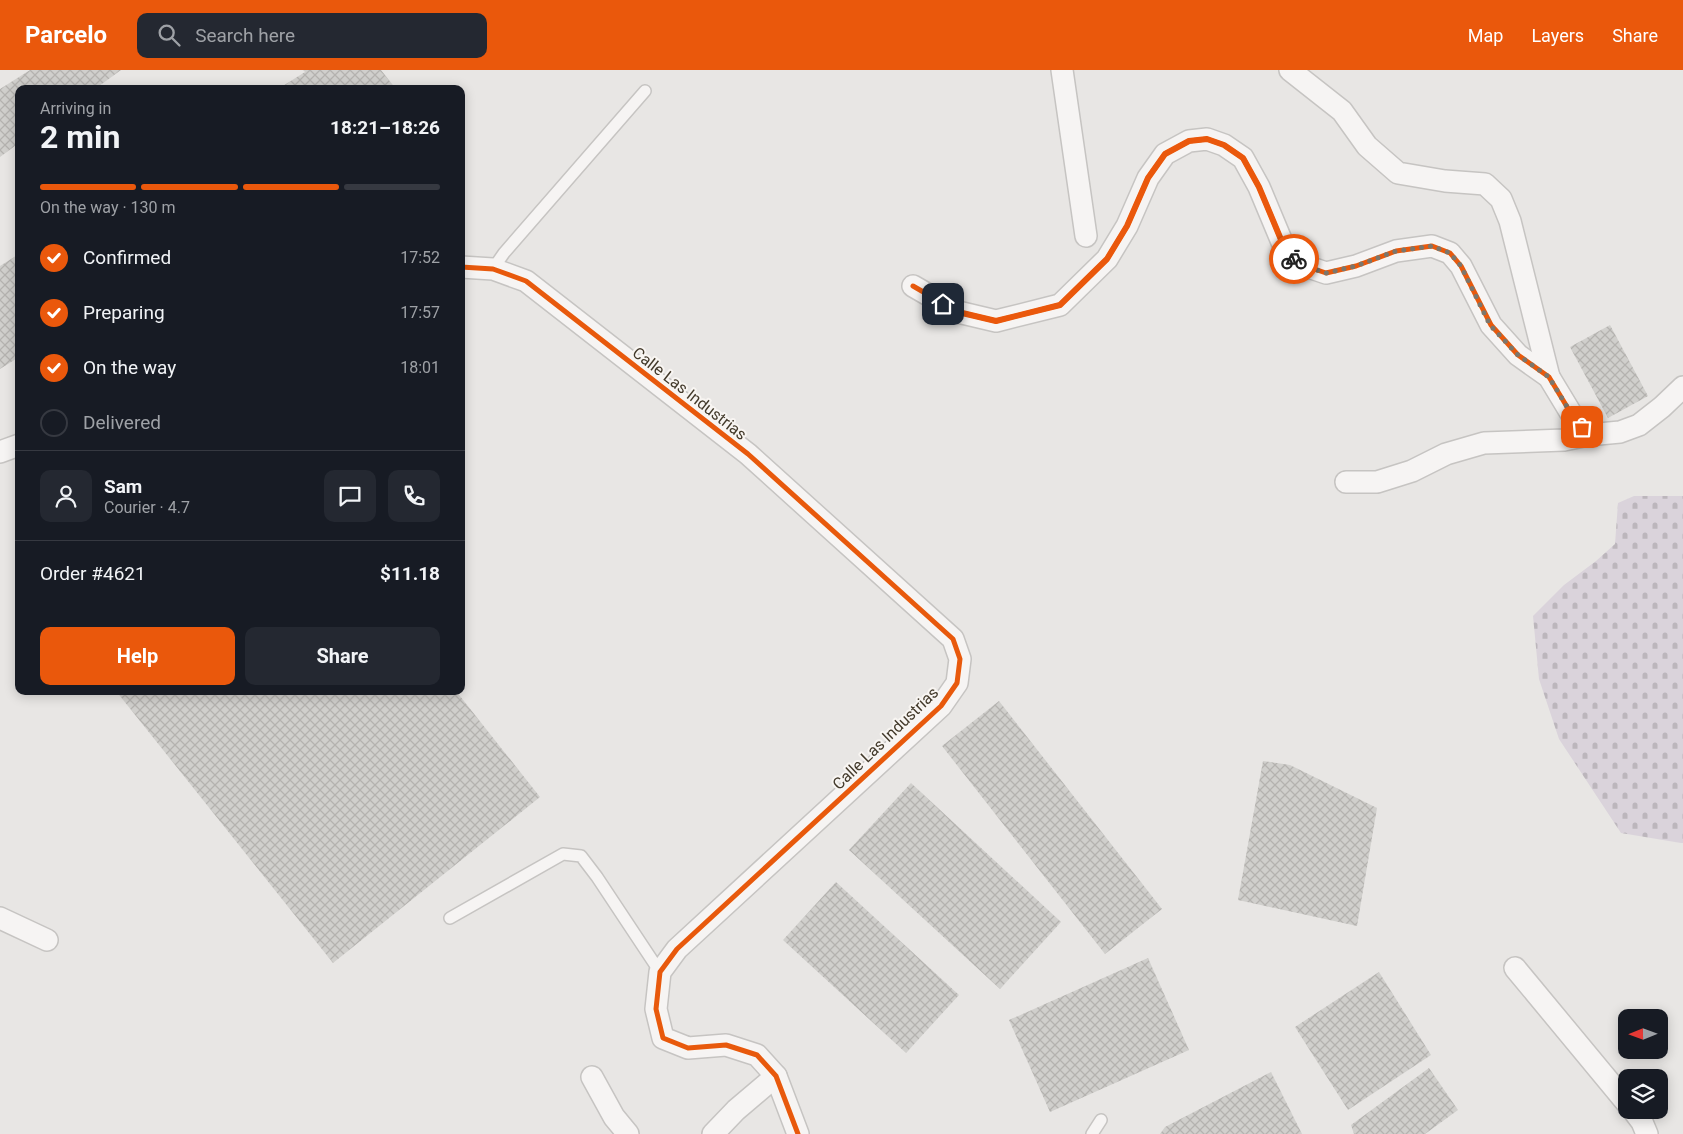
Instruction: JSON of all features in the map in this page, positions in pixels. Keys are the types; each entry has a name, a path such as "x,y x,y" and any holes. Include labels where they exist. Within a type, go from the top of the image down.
{"street":[{"path":"1062,70 1086,236"},
{"path":"1290,70 1342,111 1367,146 1398,173 1445,181 1485,184 1501,199 1510,221 1549,377 1575,420 1588,435"},
{"path":"913,286 958,312 996,321 1060,305 1107,259 1127,226 1148,178 1165,154 1189,141 1207,139 1224,145 1243,158 1259,187 1282,242 1297,263 1326,273 1356,266 1396,251 1432,246 1450,253 1461,266 1490,325 1518,355 1549,377"},
{"name":"Calle Las Industrias","path":"465,267 493,269 526,281 748,454 953,639 960,659 957,683 941,706 677,949 660,972"},
{"path":"1346,482 1377,482 1412,471 1446,454 1484,443 1564,440 1588,435 1620,432 1639,425 1683,387"},
{"path":"0,452 15,446"},
{"path":"0,918 48,940"},
{"path":"1515,968 1618,1092"},
{"path":"660,972 656,1009 663,1038 688,1048 726,1045 757,1055 776,1076 798,1134"},
{"path":"713,1134 736,1110 776,1076"},
{"path":"592,1077 614,1117 628,1134"},
{"path":"1640,1119 1647,1134"}],"lane":[{"path":"493,269 504,253 645,90"},
{"path":"450,918 563,854 581,856 598,876 660,972"},
{"path":"1092,1134 1101,1120"}],"green space":[{"path":"1634,496 1683,496 1683,843 1621,833 1559,739 1539,679 1533,616 1564,585 1615,544 1618,503"}],"building":[{"path":"30,70 121,70 100,85 15,85 15,146 0,157 0,89"},
{"path":"303,70 381,70 393,85 284,85 305,72"},
{"path":"15,257 15,360 0,369 0,266"},
{"path":"1610,325 1648,396 1608,418 1570,347"},
{"path":"119,695 459,695 540,797 333,963"},
{"path":"999,701 1162,909 1105,954 942,746"},
{"path":"1263,761 1290,765 1377,808 1357,926 1238,900"},
{"path":"911,783 1061,922 1000,989 849,850"},
{"path":"836,882 959,995 906,1053 783,940"},
{"path":"1148,958 1189,1050 1050,1112 1009,1020"},
{"path":"1379,972 1431,1055 1348,1110 1295,1027"},
{"path":"1429,1068 1458,1110 1425,1134 1354,1134 1351,1125"},
{"path":"1271,1072 1302,1134 1160,1134 1165,1127"}],"cycle path":[{"path":"913,286 958,312 996,321 1060,305 1107,259 1127,226 1148,178 1165,154 1189,141 1207,139 1224,145 1243,158 1259,187 1282,242 1297,263 1326,273 1356,266 1396,251 1432,246 1450,253 1461,266 1491,325 1518,355 1549,377 1575,420 1588,435"},
{"path":"465,267 493,269 526,281 748,454 953,639 960,659 957,683 941,706 677,949 660,972 656,1009 663,1038 688,1048 726,1045 757,1055 776,1076 798,1134"}],"way so far":[{"path":"1294,259 1297,263 1326,273 1356,266 1396,251 1432,246 1450,253 1461,266 1490,325 1518,355 1549,377 1575,420 1582,427"}],"route":[{"path":"943,304 958,312 996,321 1060,305 1107,259 1127,226 1148,178 1165,154 1189,141 1207,139 1224,145 1243,158 1259,187 1282,242 1294,259"}]}
